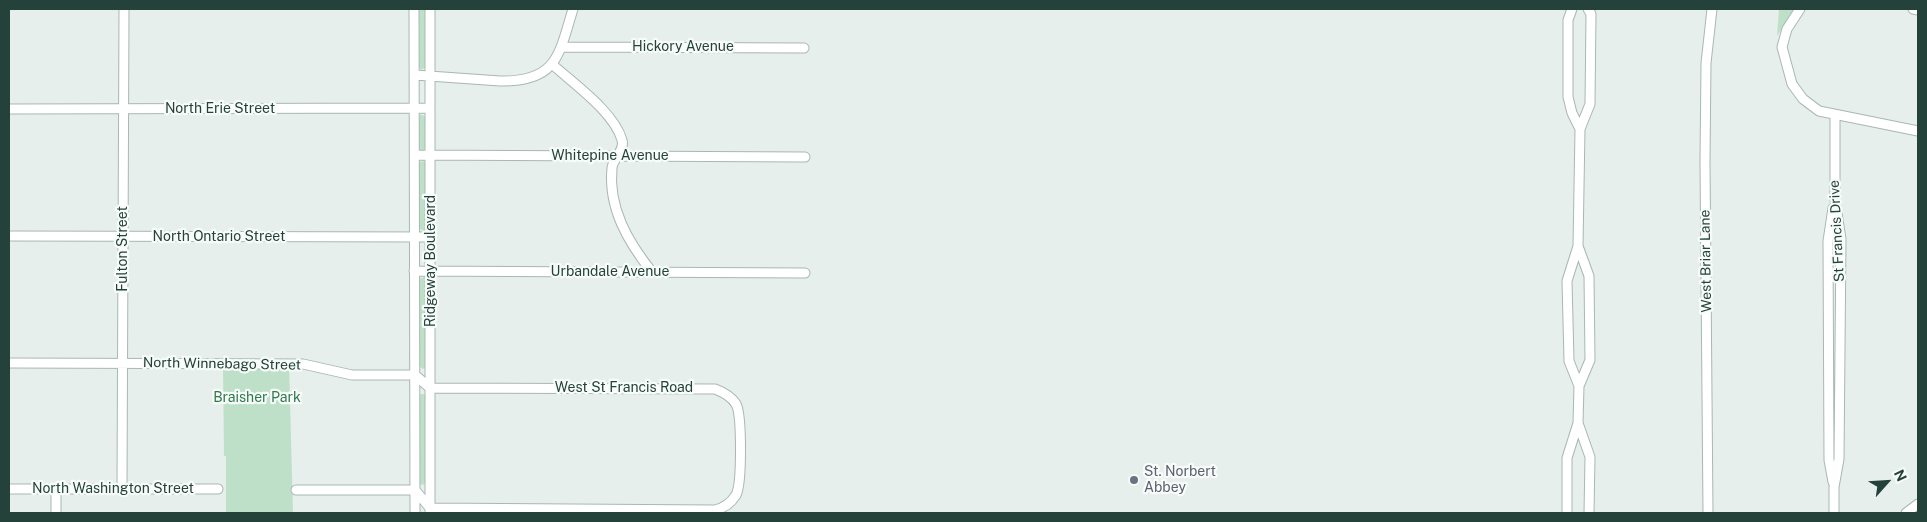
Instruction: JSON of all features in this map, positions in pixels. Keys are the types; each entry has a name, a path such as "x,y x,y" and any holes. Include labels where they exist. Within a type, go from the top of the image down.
{"street":[{"name":"Fulton Street","path":"122,489 124,9"},
{"name":"Ridgeway Boulevard","path":"414,9 414,513"},
{"name":"Ridgeway Boulevard","path":"430,9 430,511"},
{"path":"414,75 512,82 533,78 553,65 562,47 573,9"},
{"path":"1572,9 1568,20 1568,97 1572,113 1580,129"},
{"path":"1579,386 1568,361 1567,281 1578,246 1580,129 1590,104 1591,14 1588,9"},
{"name":"West Briar Lane","path":"1708,513 1705,151 1706,62 1712,9"},
{"path":"1800,9 1787,29 1782,47 1792,84 1803,99 1819,111 1918,131"},
{"path":"1912,9 1918,10"},
{"name":"Hickory Avenue","path":"562,47 804,48"},
{"path":"553,65 599,107 614,124 623,143 612,164 612,184 620,221 628,238 652,272"},
{"name":"North Erie Street","path":"9,109 430,108"},
{"name":"St Francis Drive","path":"1834,513 1834,487 1839,459 1841,239 1834,200 1835,114"},
{"name":"Whitepine Avenue","path":"415,155 805,157"},
{"name":"North Ontario Street","path":"9,236 430,237"},
{"path":"1567,513 1567,458 1578,423 1579,386 1590,360 1589,276 1578,246"},
{"name":"Urbandale Avenue","path":"414,272 805,273"},
{"name":"North Winnebago Street","path":"9,363 303,364 352,375 415,375"},
{"path":"415,375 430,388"},
{"name":"West St Francis Road","path":"430,388 714,389 727,394 733,399 739,414 740,479 739,488 733,500 726,506 715,510 430,511"},
{"path":"1578,423 1590,457 1589,513"},
{"name":"North Washington Street","path":"9,489 218,489"},
{"path":"56,489 56,513"},
{"path":"296,490 415,490 430,511"},
{"path":"1906,513 1918,504"}],"green space":[{"path":"419,9 426,9 426,67 421,70 419,67"},
{"path":"1779,9 1795,9 1777,36"},
{"path":"420,115 423,115 426,119 426,147 424,150 418,147 418,119"},
{"path":"424,161 426,165 426,230 423,231 419,228 418,165"},
{"path":"424,277 426,281 426,367 423,369 419,366 419,279"},
{"name":"Braisher Park","path":"223,364 289,364 293,513 226,513"},
{"path":"424,394 426,397 426,481 423,485 419,481 419,396"}],"place":[{"name":"St. Norbert Abbey","path":"1134,480"}]}
